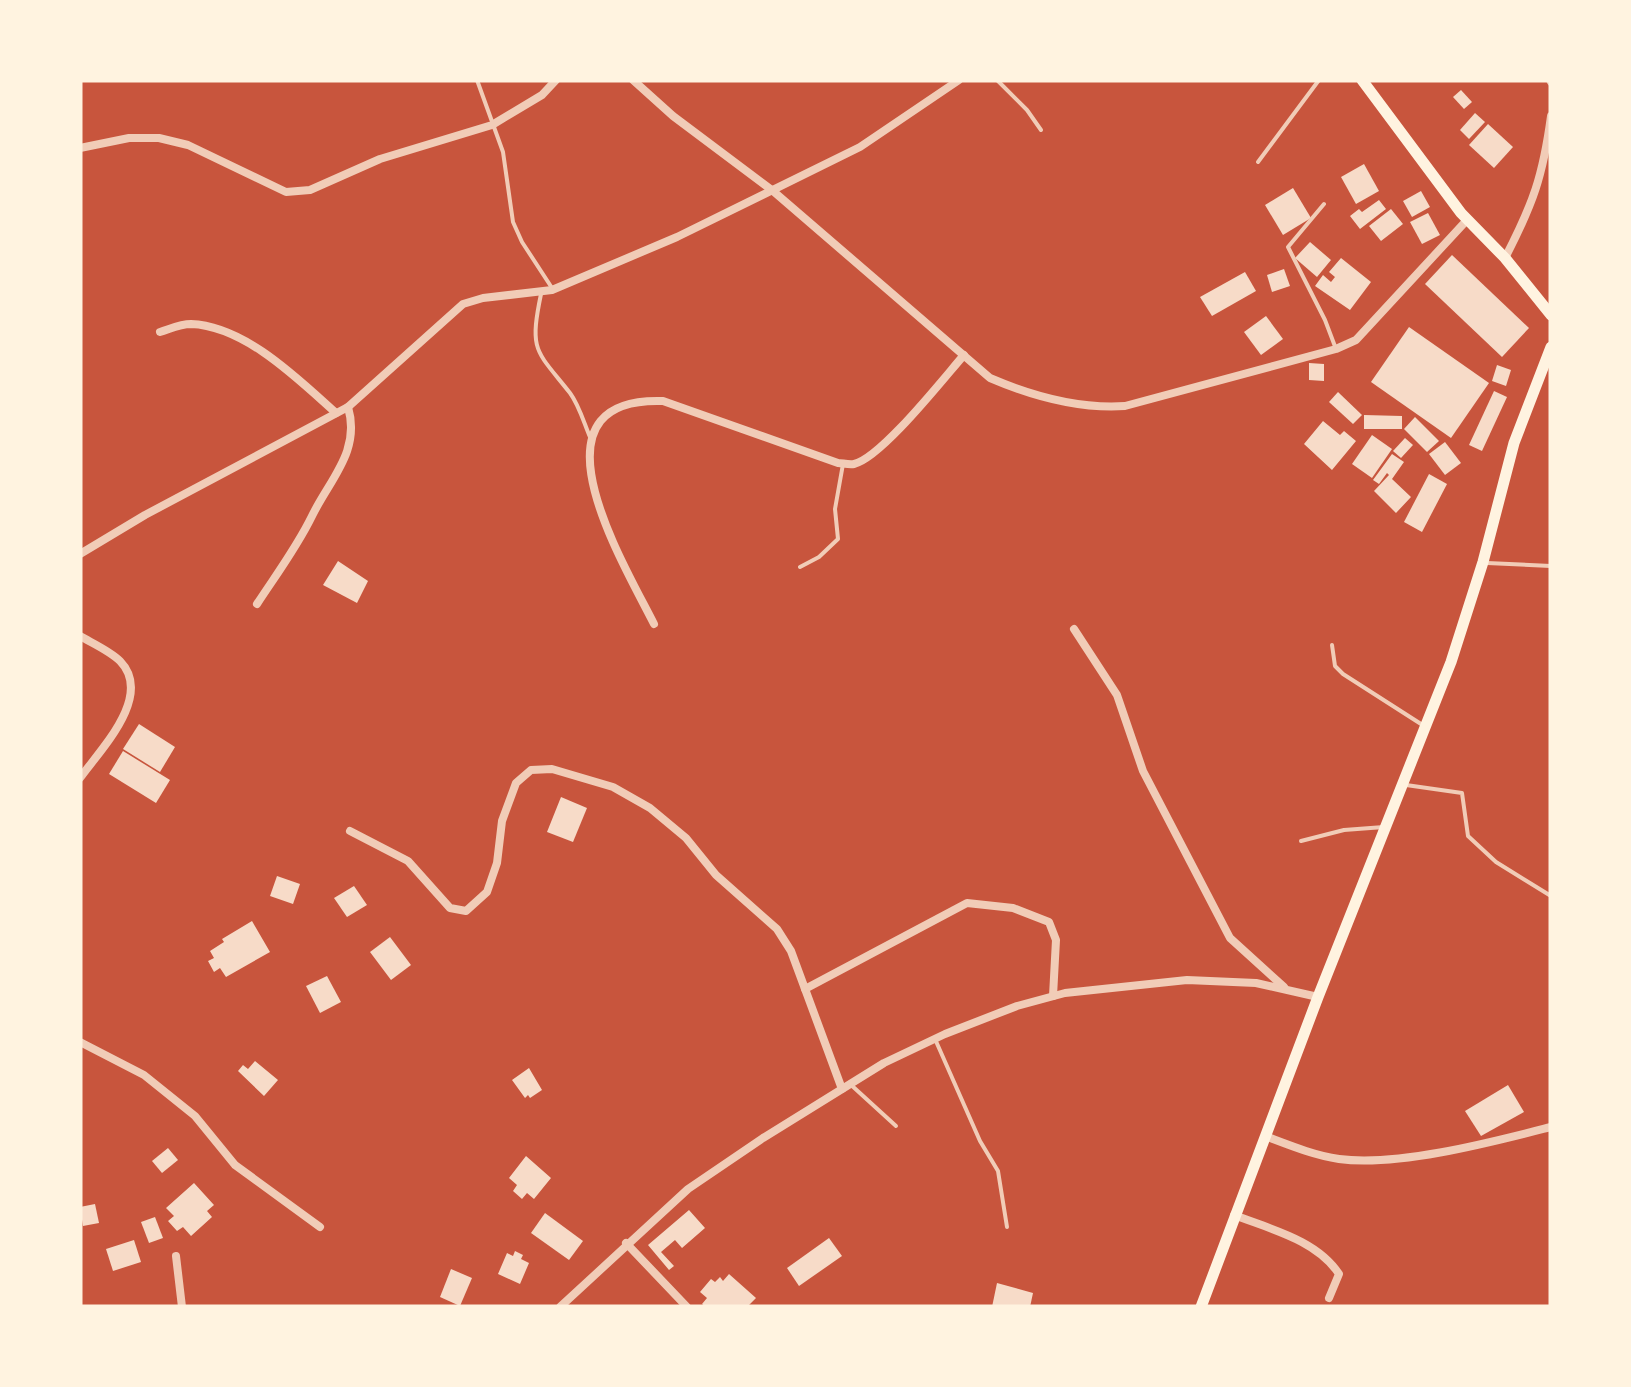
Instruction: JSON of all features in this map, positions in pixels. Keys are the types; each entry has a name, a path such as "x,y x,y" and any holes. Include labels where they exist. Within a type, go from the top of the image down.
{"main road":[{"path":"1362,80 1467,220 1505,258 1551,314"},
{"path":"1201,1307 1451,662 1514,443 1551,347"}],"street":[{"path":"80,148 129,138 159,138 188,145 286,192 310,190 380,158 492,126 542,94 556,80"},
{"path":"633,80 673,116 772,191 990,378 1012,388 1099,408 1125,406 1336,349 1356,340 1467,220"},
{"path":"80,554 145,514 348,406 463,304 552,290 677,238 860,148 959,80"},
{"path":"1505,258 1542,176 1551,116"},
{"path":"160,332 187,324 236,338 265,355 336,413"},
{"path":"654,624 590,483 590,436 606,417 642,400 663,402 852,464 866,458 890,437 964,355"},
{"path":"257,604 305,534 312,514 339,472 352,435 348,406"},
{"path":"1074,629 1116,695 1143,772 1230,938 1284,987"},
{"path":"80,636 120,662 130,679 132,693 123,716 80,778"},
{"path":"350,831 408,861 450,908 466,911 488,892 497,863 502,821 516,782 531,770 552,769 613,787 650,808 686,838 716,875 777,928 791,951 846,1086"},
{"path":"806,989 967,903 1014,908 1049,922 1056,940 1054,996"},
{"path":"560,1307 688,1189 846,1086 935,1039 1054,996 1187,980 1284,987 1318,997"},
{"path":"80,1042 144,1075 195,1116 235,1165 320,1227"},
{"path":"1265,1136 1339,1159 1385,1159 1551,1127"},
{"path":"1234,1215 1299,1240 1332,1264 1339,1274 1329,1298"},
{"path":"626,1243 687,1307"},
{"path":"176,1256 182,1307"}],"lane":[{"path":"476,80 506,161 504,174 514,222 552,290"},
{"path":"998,80 1041,130"},
{"path":"1258,162 1320,80"},
{"path":"1324,204 1288,248 1336,349"},
{"path":"542,291 535,326 540,358 570,394 590,436"},
{"path":"800,567 838,538 835,509 843,464"},
{"path":"1482,562 1551,566"},
{"path":"1332,645 1335,666 1343,674 1425,726"},
{"path":"1402,784 1462,793 1468,836 1496,862 1551,896"},
{"path":"1301,841 1344,830 1384,827"},
{"path":"935,1039 998,1171 1007,1226"},
{"path":"846,1086 896,1126"}],"building":[{"path":"1461,90 1472,102 1464,109 1453,97"},
{"path":"1475,113 1485,122 1469,139 1460,130"},
{"path":"1488,124 1513,147 1494,168 1469,145"},
{"path":"1364,164 1379,191 1356,204 1341,177"},
{"path":"1293,188 1311,218 1283,235 1265,205"},
{"path":"1421,191 1430,207 1412,217 1403,201"},
{"path":"1379,200 1386,209 1360,229 1350,216"},
{"path":"1391,209 1403,224 1381,241 1369,226"},
{"path":"1428,213 1440,235 1422,244 1410,222"},
{"path":"1310,242 1331,260 1317,277 1295,258"},
{"path":"1452,255 1529,328 1502,357 1425,284"},
{"path":"1341,258 1371,282 1350,310 1315,286 1323,275 1331,282 1335,277 1329,272"},
{"path":"1284,269 1290,286 1272,292 1267,275"},
{"path":"1245,272 1256,291 1212,316 1200,297"},
{"path":"1266,316 1283,339 1261,355 1244,332"},
{"path":"1409,327 1489,383 1451,438 1371,382"},
{"path":"1309,363 1324,364 1324,381 1309,380"},
{"path":"1497,365 1511,370 1506,386 1492,381"},
{"path":"1494,391 1507,397 1482,451 1469,445"},
{"path":"1338,392 1362,415 1353,424 1329,402"},
{"path":"1364,415 1402,416 1402,429 1364,429"},
{"path":"1415,417 1439,441 1427,452 1404,429"},
{"path":"1323,421 1340,435 1344,431 1356,441 1332,470 1304,444"},
{"path":"1372,435 1392,449 1372,478 1352,464"},
{"path":"1405,438 1413,445 1401,458 1393,451"},
{"path":"1445,442 1461,463 1445,475 1429,454"},
{"path":"1392,454 1404,462 1392,479 1411,497 1396,513 1374,491 1389,475 1379,484 1373,480"},
{"path":"1429,474 1447,484 1422,532 1404,522"},
{"path":"338,561 368,581 357,603 323,585"},
{"path":"139,724 175,747 160,772 123,749"},
{"path":"123,751 170,780 156,803 109,774"},
{"path":"561,797 587,808 573,842 547,832"},
{"path":"277,876 300,884 293,904 270,896"},
{"path":"354,886 367,905 347,917 334,898"},
{"path":"252,921 270,952 226,977 220,968 214,972 208,961 214,958 210,951"},
{"path":"390,937 411,965 391,980 370,952"},
{"path":"327,976 341,1002 320,1013 306,986"},
{"path":"255,1061 278,1080 264,1096 238,1071 243,1065 248,1069"},
{"path":"529,1068 542,1090 525,1098 512,1080"},
{"path":"1508,1085 1524,1112 1481,1136 1465,1111"},
{"path":"168,1148 178,1160 162,1173 152,1161"},
{"path":"526,1156 551,1178 534,1199 527,1193 522,1199 513,1191 517,1185 509,1178"},
{"path":"194,1183 214,1205 207,1211 212,1217 191,1236 183,1227 177,1231 168,1221 174,1216 166,1208"},
{"path":"95,1204 99,1223 83,1226 80,1207"},
{"path":"689,1210 705,1228 682,1248 675,1240 661,1252 674,1266 669,1270 648,1245"},
{"path":"545,1213 583,1241 569,1260 531,1233"},
{"path":"155,1217 163,1238 149,1243 141,1222"},
{"path":"829,1238 842,1256 799,1286 787,1268"},
{"path":"134,1240 141,1262 113,1271 106,1249"},
{"path":"515,1251 529,1263 520,1284 498,1274 507,1253 513,1256"},
{"path":"451,1269 472,1278 460,1306 440,1297"},
{"path":"729,1274 756,1298 747,1307 702,1304 707,1298 700,1292 711,1279 715,1282 720,1277 723,1281"},
{"path":"997,1283 1033,1293 1030,1307 992,1307"}]}
